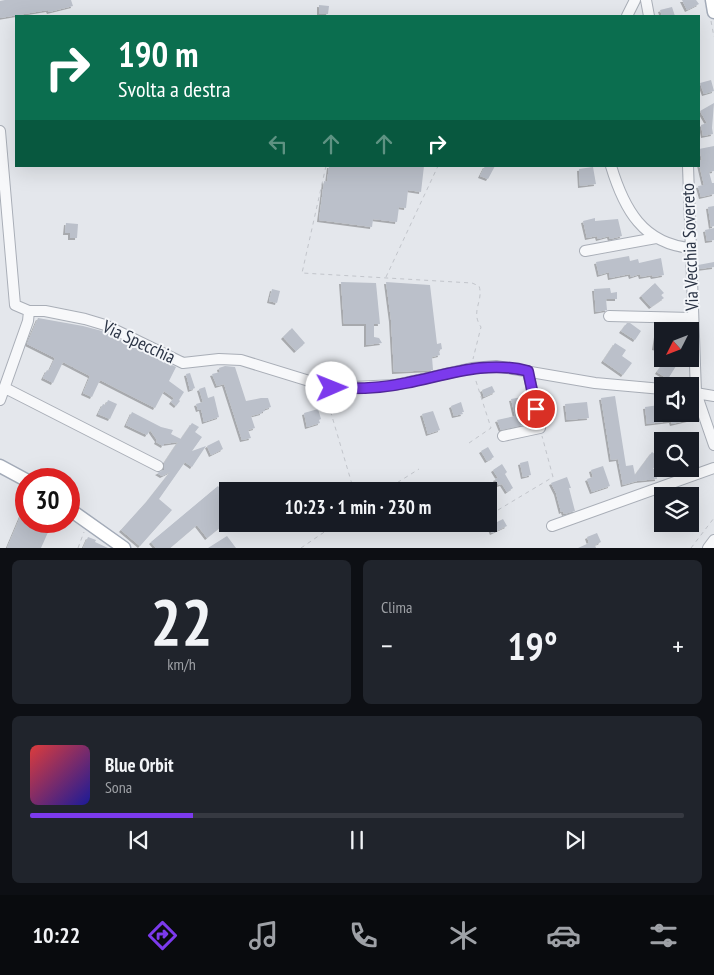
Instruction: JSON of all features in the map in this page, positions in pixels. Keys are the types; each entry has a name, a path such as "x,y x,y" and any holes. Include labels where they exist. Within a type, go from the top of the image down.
{"main road":[{"path":"712,0 714,12"},
{"path":"0,466 15,474"},
{"path":"80,517 124,548"}],"street":[{"path":"628,15 635,0"},
{"path":"646,0 649,15"},
{"path":"0,131 15,305 29,311 28,322 0,400"},
{"path":"611,167 618,186 633,215 647,231 656,238 676,246 691,248"},
{"name":"Via Vecchia Sovereto","path":"688,167 693,377"},
{"path":"585,251 656,238"},
{"name":"Via Specchia","path":"29,311 45,311 105,325 184,363 219,359 241,360 323,386 345,389 395,385 472,368 496,366 528,371 546,370 595,383 654,388"},
{"path":"609,316 692,318"},
{"path":"503,436 540,428 528,371"},
{"path":"4,388 158,466"},
{"path":"699,393 714,396"},
{"name":"Via Vecchia Sovereto","path":"699,407 714,444"},
{"path":"552,526 714,468"},
{"path":"708,548 714,540"}],"path":[{"path":"326,167 302,273 472,283 479,286 481,292 476,314 481,327 472,368 491,428 469,443"},
{"path":"385,278 438,167"},
{"path":"323,386 351,482"},
{"path":"498,510 553,476 540,428"},
{"path":"398,482 419,469"},
{"path":"691,548 714,518"},
{"path":"78,548 88,522"},
{"path":"301,548 324,532"}],"building":[{"path":"71,0 73,6 49,12 48,10 0,18 0,1"},
{"path":"682,0 696,0 699,4 687,10"},
{"path":"319,5 329,6 328,14 319,14"},
{"path":"672,7 675,15 662,15 660,10"},
{"path":"711,80 714,91 704,94 700,83"},
{"path":"714,103 713,134 703,136 701,125 707,123 700,111"},
{"path":"714,146 714,171 709,172 712,183 714,183 714,194 701,197 698,186 704,185 700,167 700,161 702,160 700,149"},
{"path":"329,167 424,167 421,192 408,190 406,208 399,207 397,222 373,219 372,227 319,220 324,181 327,182"},
{"path":"484,167 494,167 488,179 480,176"},
{"path":"593,167 596,184 580,186 579,169"},
{"path":"714,206 714,226 711,227 708,207"},
{"path":"595,218 595,221 618,219 622,236 610,239 609,236 598,239 597,236 587,238 583,221"},
{"path":"66,223 78,224 77,238 70,238 70,233 65,233"},
{"path":"714,228 714,240 707,241 705,230"},
{"path":"629,256 630,261 638,259 639,263 661,258 664,275 641,277 640,274 631,277 630,274 610,278 609,272 599,275 596,262"},
{"path":"714,262 714,267 699,269 698,265"},
{"path":"341,282 376,283 380,324 374,324 374,337 379,338 382,343 366,345 366,324 344,324"},
{"path":"386,282 430,285 437,344 441,343 442,349 439,350 440,355 432,357 433,370 394,372 391,320"},
{"path":"655,283 664,293 661,295 664,298 651,307 641,296"},
{"path":"610,288 611,293 617,292 617,299 606,299 607,310 596,312 594,289"},
{"path":"272,289 280,291 277,303 269,301"},
{"path":"38,318 102,331 176,367 169,381 184,392 180,401 176,406 171,402 174,398 164,391 155,408 100,380 92,397 83,393 90,376 63,362 53,383 43,378 47,370 49,371 55,358 27,344"},
{"path":"627,323 641,331 635,340 621,331"},
{"path":"292,328 305,343 296,351 283,337"},
{"path":"615,343 626,350 622,356 632,363 623,375 603,361"},
{"path":"225,366 235,367 246,401 268,398 271,407 265,409 262,413 251,416 255,428 248,430 251,438 242,440 224,384 217,386 212,374 220,372 219,368"},
{"path":"660,368 675,368 669,377 665,377 657,372"},
{"path":"190,373 195,388 190,390 186,374"},
{"path":"492,386 495,392 484,397 482,390"},
{"path":"205,387 208,398 214,396 219,417 204,422 201,409 198,410 196,404 203,402 199,389"},
{"path":"615,396 626,466 633,465 635,475 652,452 654,454 654,477 657,477 657,479 637,481 623,485 618,459 611,460 601,398"},
{"path":"522,397 525,411 521,414 523,425 501,430 497,420 515,416 511,399"},
{"path":"108,400 117,404 110,419 98,414 103,404 106,405"},
{"path":"461,402 463,414 454,416 451,406"},
{"path":"587,402 589,418 567,420 565,404"},
{"path":"654,406 654,422 663,422 647,424 645,407"},
{"path":"318,409 321,419 319,420 320,423 307,427 304,413"},
{"path":"433,411 440,430 428,434 422,414"},
{"path":"132,412 161,427 173,430 171,434 181,439 192,423 199,427 195,432 202,437 192,451 206,446 192,467 185,462 159,499 172,510 140,546 121,530 170,472 162,476 157,473 164,470 164,463 178,442 164,444 163,446 156,442 157,440 150,430 147,435 126,425"},
{"path":"219,440 223,449 211,455 207,446"},
{"path":"488,447 494,457 487,461 481,451"},
{"path":"528,461 531,475 523,477 520,463"},
{"path":"502,464 513,488 507,492 502,484 499,485 495,479 498,478 493,470"},
{"path":"603,466 610,486 592,492 587,479 593,477 591,470"},
{"path":"567,477 575,511 564,514 563,511 561,512 551,483"},
{"path":"218,486 219,487 219,528 207,538 197,525 170,548 156,548 151,542"},
{"path":"503,519 507,526 497,531 497,522"},
{"path":"15,529 15,533 48,533 41,548 7,548"},
{"path":"597,533 601,542 595,545 596,548 578,548 589,543 587,537"},
{"path":"227,536 236,548 208,548"},
{"path":"88,537 96,540 95,542 108,548 83,548"}],"route":[{"path":"332,388 345,389 395,385 472,368 496,366 528,371 536,409"}]}
